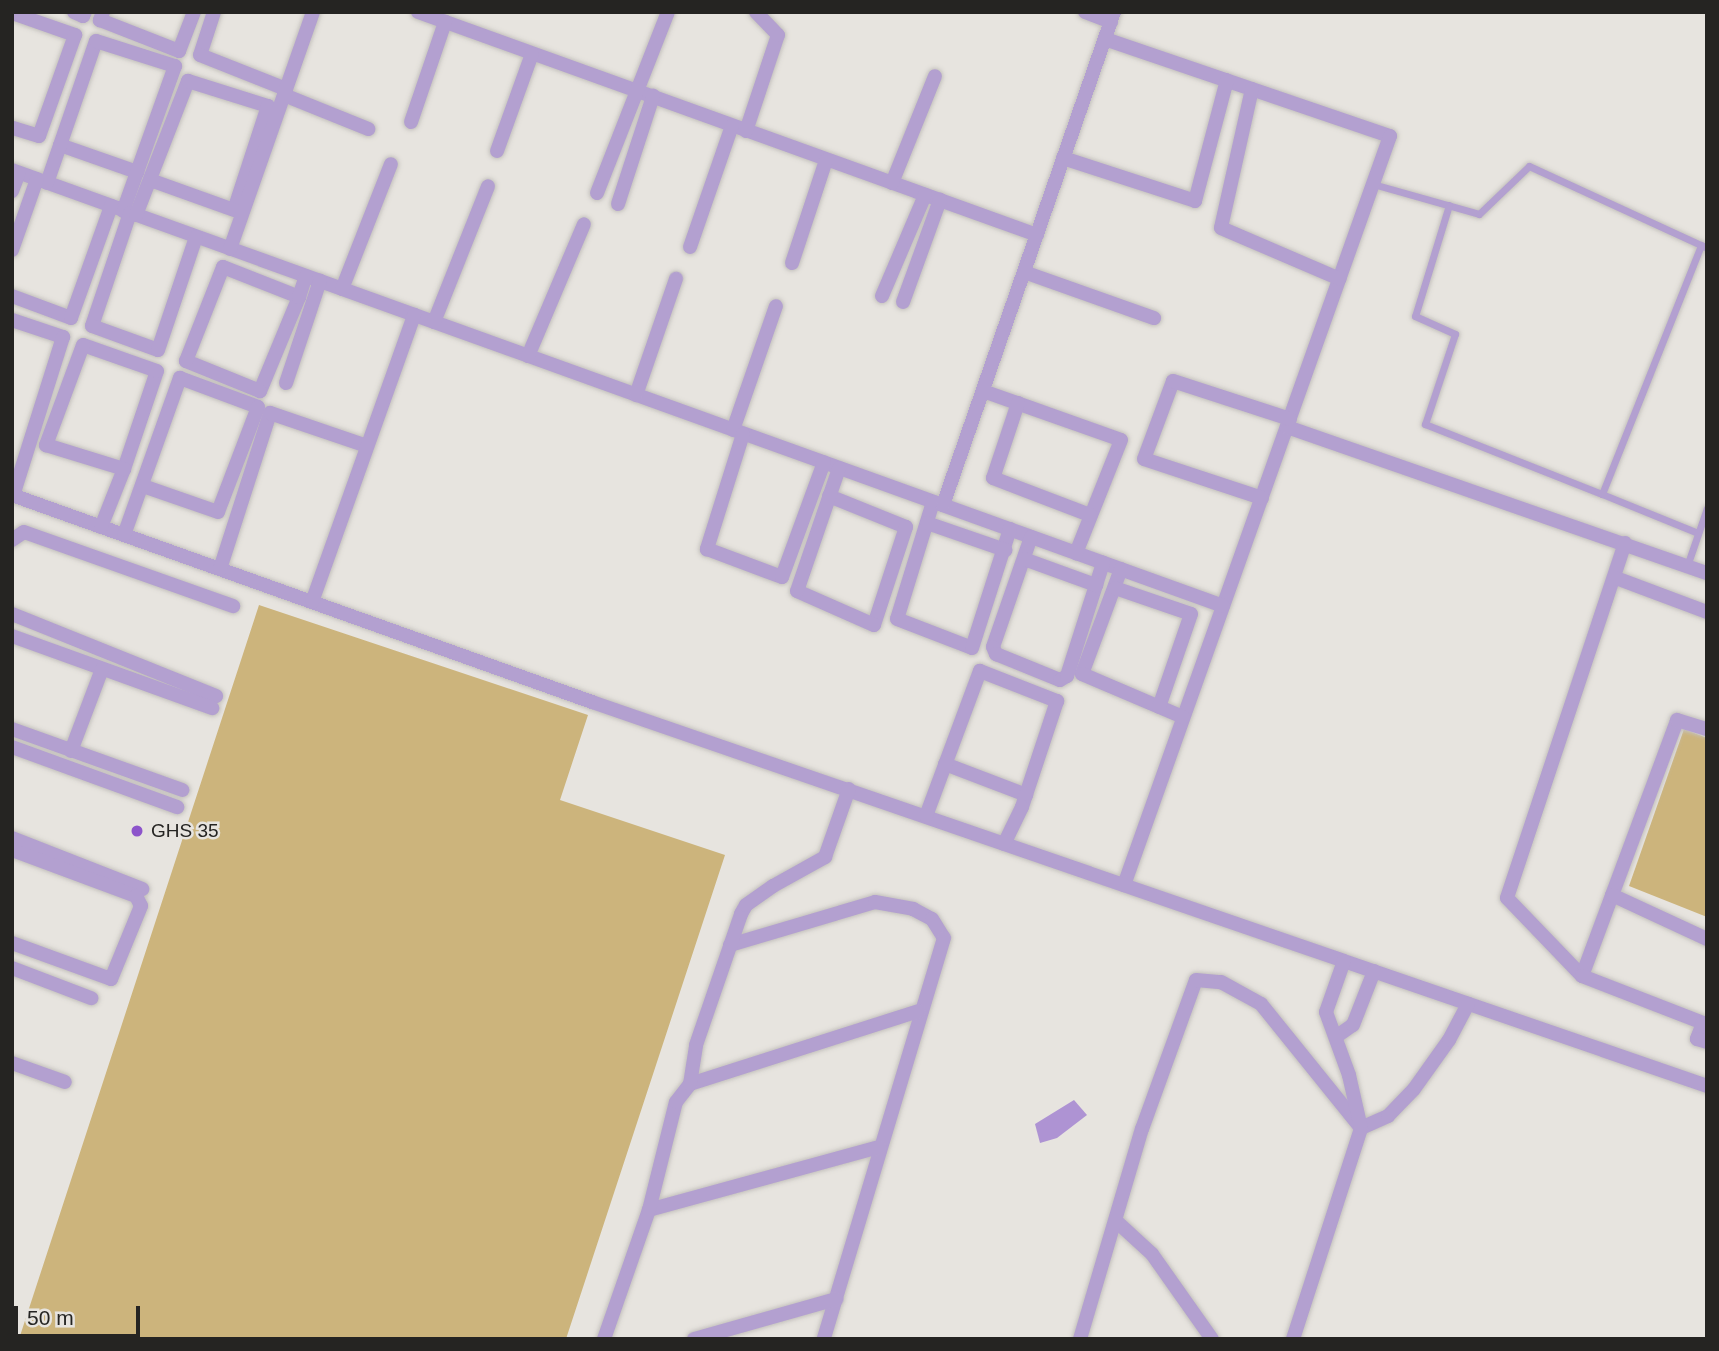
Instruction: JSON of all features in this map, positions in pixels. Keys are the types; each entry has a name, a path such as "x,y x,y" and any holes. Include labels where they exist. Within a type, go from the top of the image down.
{"street":[{"path":"74,12 83,16 85,12"},
{"path":"103,12 100,20 179,51 194,12"},
{"path":"214,12 200,55 368,129"},
{"path":"230,249 313,12"},
{"path":"418,12 1037,235"},
{"path":"597,193 668,12"},
{"path":"690,247 778,35 756,12"},
{"path":"1010,529 972,648 897,619 927,523 938,503 983,391 1112,17 1086,12"},
{"path":"12,13 75,35 39,136 12,128"},
{"path":"411,122 445,22"},
{"path":"1105,39 1390,136 1124,885"},
{"path":"12,250 60,145 96,41 175,66 137,172 92,326 158,350 196,237"},
{"path":"496,150 532,54"},
{"path":"892,183 935,76"},
{"path":"1063,158 1195,201 1227,80"},
{"path":"12,296 71,318 125,211 150,180 188,81 268,106 234,209 150,180"},
{"path":"1252,89 1221,228 1340,279"},
{"path":"618,204 653,96"},
{"path":"60,145 137,172"},
{"path":"792,263 826,159"},
{"path":"342,289 391,164"},
{"path":"12,191 16,172 1223,606"},
{"path":"434,322 488,186"},
{"path":"882,296 925,195"},
{"path":"903,302 940,200"},
{"path":"528,356 584,224"},
{"path":"299,297 223,267 186,361 260,391 299,297 313,279"},
{"path":"1024,272 1154,318"},
{"path":"286,383 313,279"},
{"path":"636,395 676,279"},
{"path":"776,306 738,432 707,549 782,577 824,462"},
{"path":"312,602 414,315"},
{"path":"12,320 63,337 13,496 1004,844 1707,1086"},
{"path":"101,527 124,469 158,372 83,345 46,445 124,469"},
{"path":"124,535 180,378 258,407 218,512 143,486"},
{"path":"1262,498 1144,459 1172,381 1707,573"},
{"path":"983,391 1121,440 1076,553"},
{"path":"1018,403 993,478 1090,515"},
{"path":"220,569 270,413 367,446"},
{"path":"830,496 906,527 874,625 796,591 839,468"},
{"path":"927,523 1005,550"},
{"path":"12,540 24,532 233,606"},
{"path":"1031,537 993,647 996,654 1060,680 1067,676 1103,563"},
{"path":"1625,543 1616,578 1507,898 1582,976 1703,1023 1697,1039 1707,1042"},
{"path":"1024,559 1096,585"},
{"path":"1121,569 1082,674 1183,718"},
{"path":"1616,578 1707,612"},
{"path":"1115,587 1191,614 1159,707"},
{"path":"12,614 214,702 102,669 12,636"},
{"path":"71,751 102,669"},
{"path":"926,816 980,671 1057,701 1026,795 1004,844"},
{"path":"1582,976 1677,720 1707,729"},
{"path":"12,729 182,790"},
{"path":"12,747 177,807"},
{"path":"945,764 1026,795"},
{"path":"604,1339 649,1210 676,1102 690,1084 696,1045 746,905 825,857 849,789"},
{"path":"12,838 142,889"},
{"path":"12,850 136,896 141,906 111,979 12,943"},
{"path":"1612,895 1707,939"},
{"path":"730,945 875,902 897,902 932,919 944,938 919,1011 824,1339"},
{"path":"1293,1339 1361,1128 1337,1036 1326,1012 1343,961"},
{"path":"12,968 90,998"},
{"path":"1337,1036 1353,1026 1374,971"},
{"path":"1080,1339 1142,1129 1196,980 1221,982 1261,1003 1361,1128"},
{"path":"1361,1128 1388,1116 1414,1090 1450,1040 1468,1004"},
{"path":"690,1084 919,1011"},
{"path":"12,1063 65,1082"},
{"path":"649,1210 880,1147"},
{"path":"1115,1221 1152,1254 1212,1339"},
{"path":"694,1339 836,1298"}],"lane":[{"path":"1373,184 1479,214 1529,166 1704,247 1602,494"},
{"path":"1449,205 1415,316 1455,334 1425,424 1698,533"},
{"path":"1687,566 1707,508"}],"shaded area":[{"path":"259,605 588,715 560,800 725,855 566,1339 19,1339"},
{"path":"1684,729 1707,738 1707,917 1629,886"},
{"path":"1074,1100 1087,1115 1057,1138 1040,1143 1035,1124"}],"place":[{"name":"GHS 35","path":"137,831"}]}
